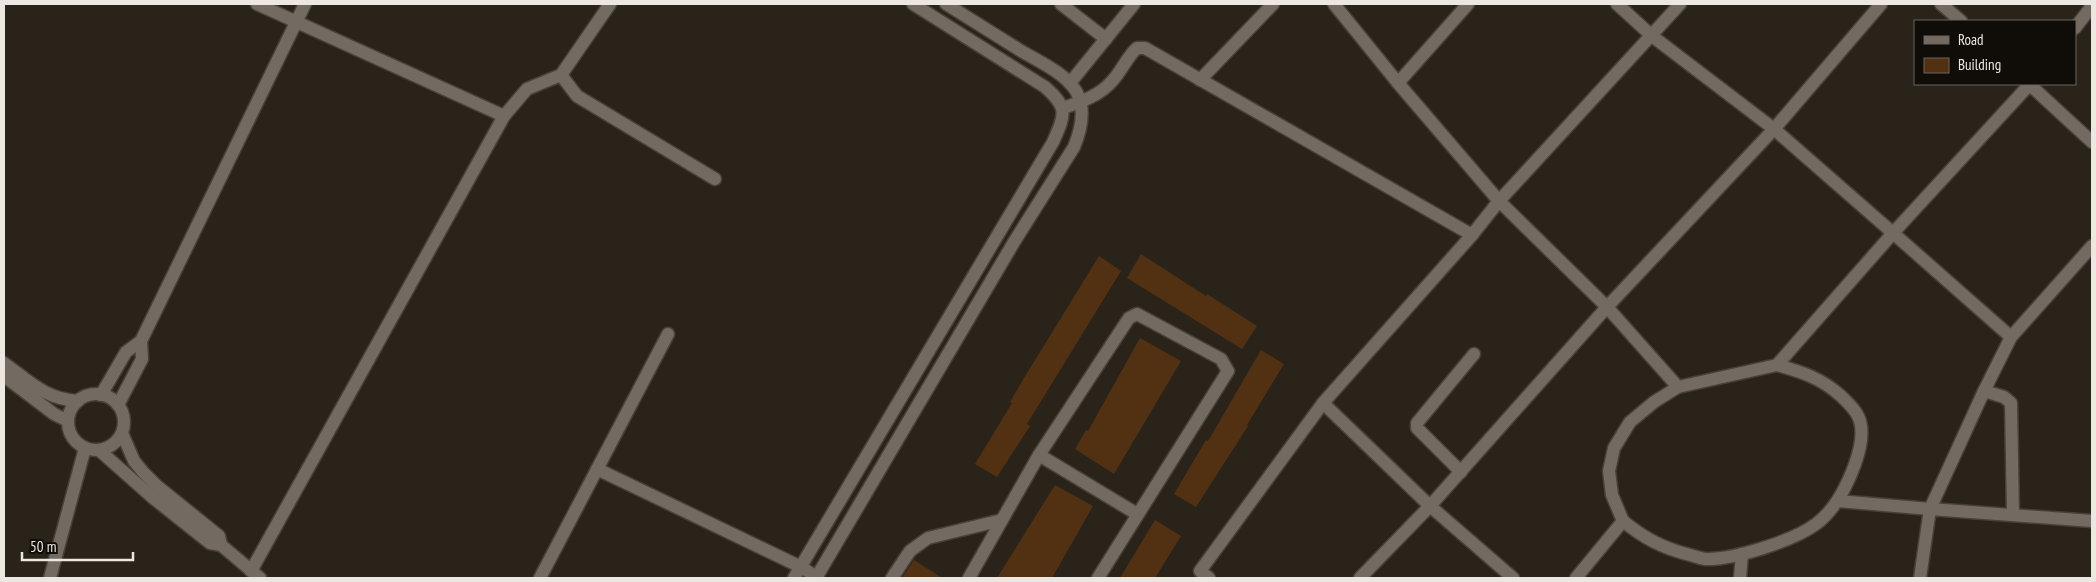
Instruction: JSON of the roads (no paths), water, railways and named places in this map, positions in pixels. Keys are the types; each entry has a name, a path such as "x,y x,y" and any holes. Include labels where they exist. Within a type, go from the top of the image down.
{"street":[{"path":"257,4 504,116"},
{"path":"101,395 126,352 141,341 305,4"},
{"path":"100,450 123,472 210,543 221,546 255,574 504,116 527,89 561,74 610,4"},
{"path":"794,578 1053,142 1061,124 1063,108 1058,98 1046,87 913,4"},
{"path":"597,469 801,567 817,577 1014,242 1074,147 1082,120 1077,93 1070,83 1053,70 946,4"},
{"path":"1062,4 1106,39"},
{"path":"1070,83 1134,4"},
{"path":"1334,4 1398,83 1499,201 1607,307 1678,387"},
{"path":"1398,83 1468,4"},
{"path":"1617,4 1652,36 1774,129 2012,337"},
{"path":"1202,576 1324,403 1472,235 1499,201 1680,4"},
{"path":"1360,578 1430,506 1607,307 1774,129 1880,4"},
{"path":"1942,4 1960,20"},
{"path":"1200,80 1266,6"},
{"path":"2076,27 2092,6"},
{"path":"1063,108 1080,103 1097,94 1113,80 1134,51 1140,48 1153,53 1472,235"},
{"path":"561,74 577,96 715,178"},
{"path":"1777,365 2028,85"},
{"path":"2030,85 2092,142"},
{"path":"1920,578 1930,509 1984,390 2012,337 2092,246"},
{"path":"969,578 1039,455 1132,315 1137,314 1221,359 1228,370 1098,578"},
{"path":"943,328 958,337"},
{"path":"540,578 668,334"},
{"path":"118,405 142,359 141,341"},
{"path":"1461,472 1417,428 1417,423 1474,354"},
{"path":"4,363 34,387 45,393 68,400 101,395 118,405 123,418 122,433 134,461 157,486 219,536 221,546"},
{"path":"1777,365 1808,373 1828,384 1850,405 1859,417 1861,437 1858,454 1851,474 1838,501 1816,524 1780,543 1742,554 1704,559 1671,550 1642,537 1623,521 1612,495 1609,471 1614,448 1630,422 1654,402 1678,387 1777,365"},
{"path":"4,376 54,414 68,421"},
{"path":"1984,390 2004,397 2011,403 2013,515"},
{"path":"78,400 72,408 68,421 69,431 74,440 85,448 100,450 113,444 122,433"},
{"path":"1324,403 1430,506 1514,578"},
{"path":"50,578 85,448"},
{"path":"1039,455 1137,514"},
{"path":"1838,501 2092,520"},
{"path":"892,578 910,551 928,538 1002,520"},
{"path":"1576,578 1623,521"},
{"path":"1740,578 1742,554"}]}
